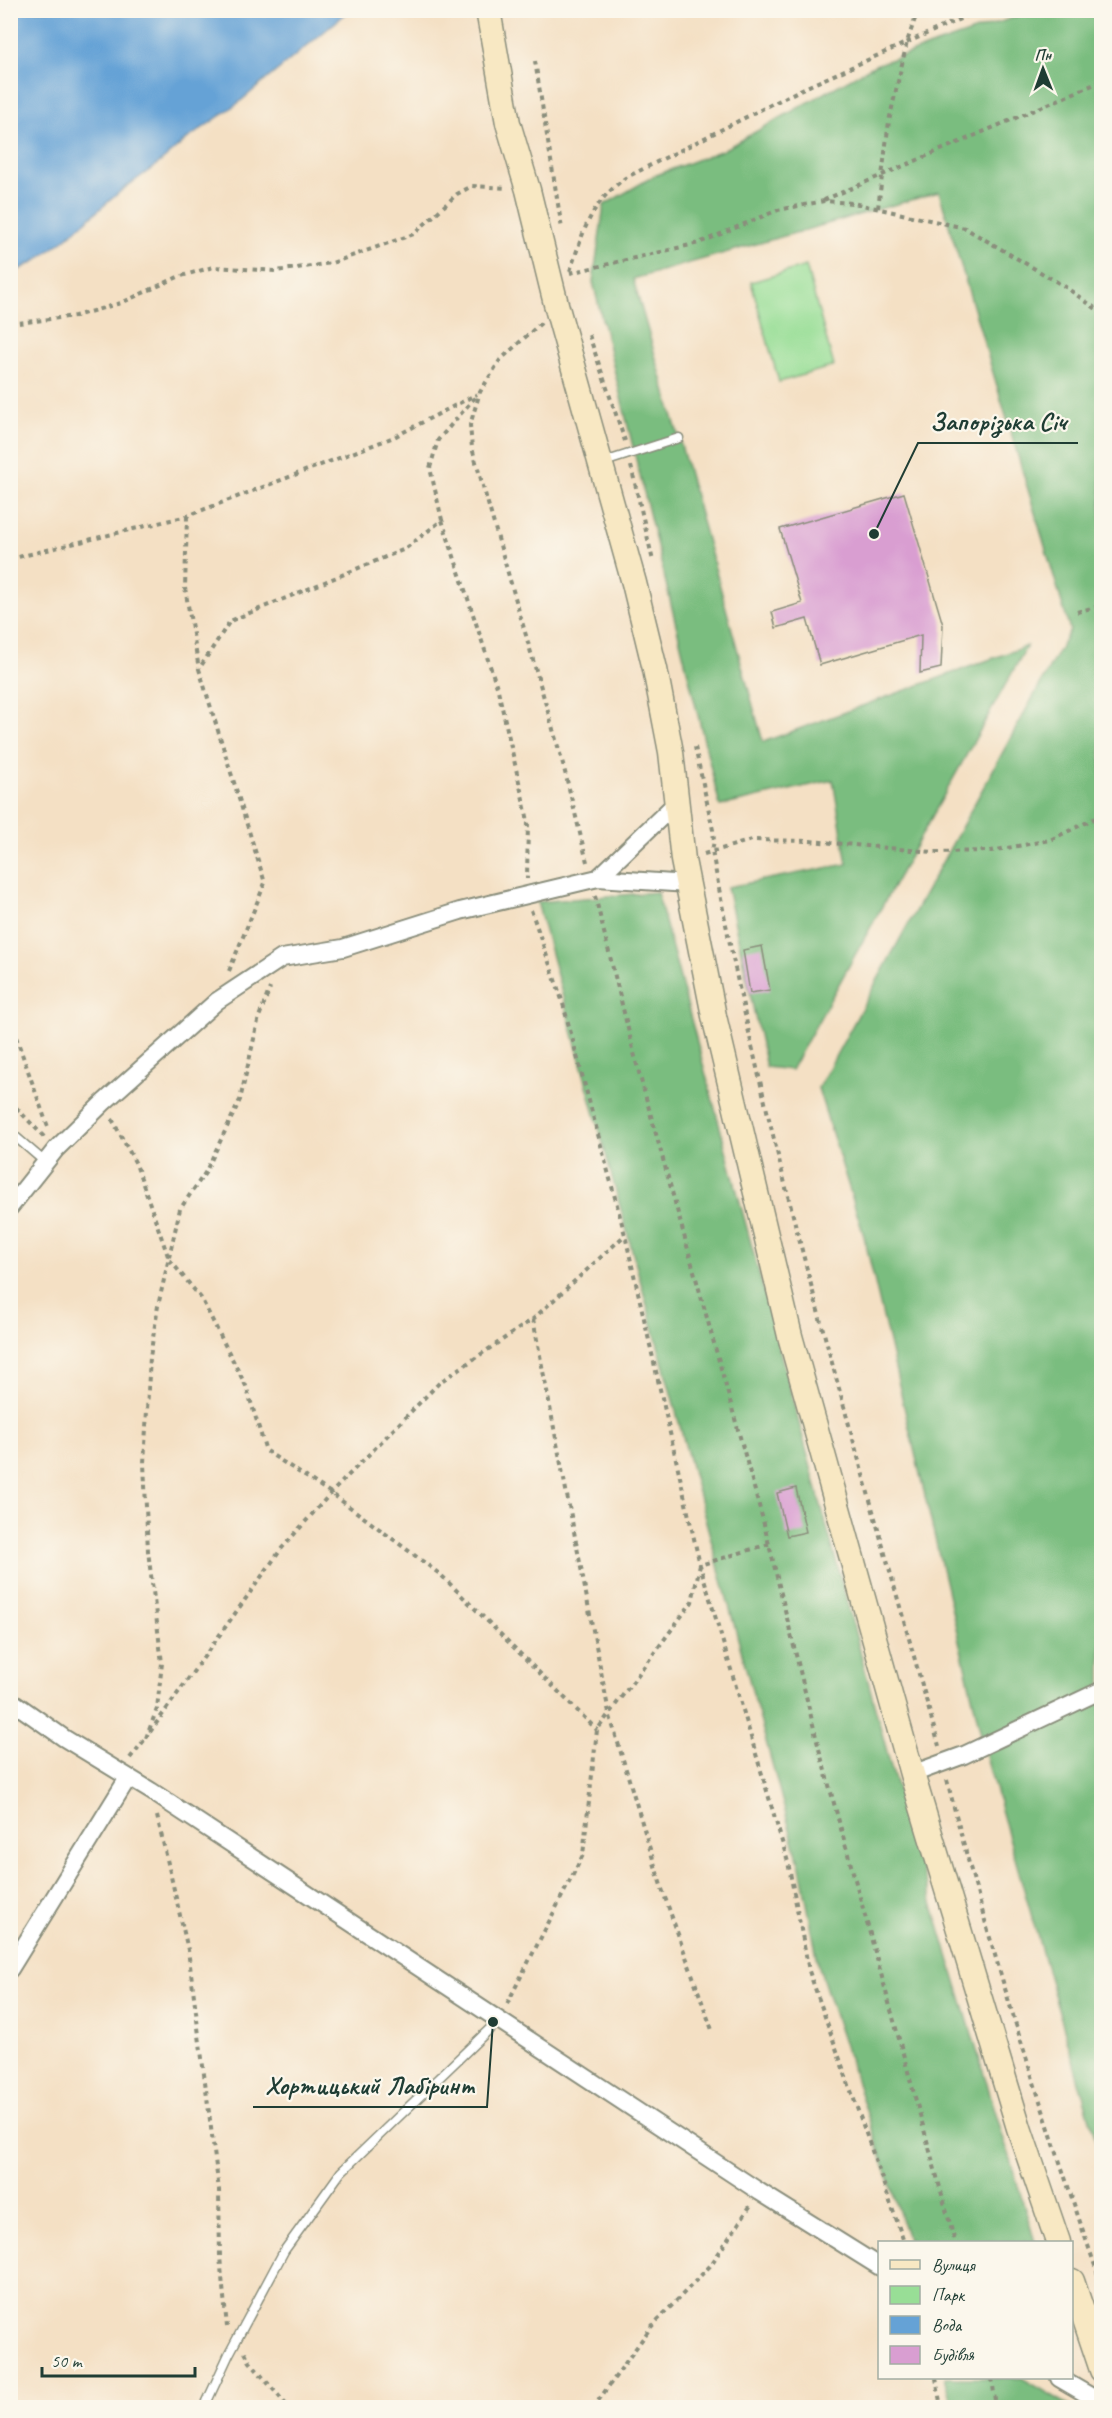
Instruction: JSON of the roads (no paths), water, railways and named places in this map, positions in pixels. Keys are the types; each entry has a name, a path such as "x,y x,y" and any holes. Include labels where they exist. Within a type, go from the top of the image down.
{"main road":[{"path":"488,10 508,123 634,583 655,669 671,752 683,860 714,1016 789,1336 912,1774 1019,2128 1058,2241"},
{"path":"1073,2287 1101,2370"}],"street":[{"path":"595,879 676,803"},
{"path":"10,1207 51,1156 103,1102 216,1000 282,958 343,948 460,910 595,879 688,884"},
{"path":"912,1774 943,1763 1101,1690"},
{"path":"14,1708 151,1791 760,2192 878,2266"},
{"path":"10,1970 124,1774"},
{"path":"1061,2379 1101,2403"}],"lane":[{"path":"601,463 679,438"},
{"path":"10,1132 51,1156"},
{"path":"204,2408 237,2338 284,2251 341,2172 499,2020"}],"water":[{"path":"11,10 349,11 237,104 187,139 122,190 64,240 37,260 11,274"}],"place":[{"name":"Запорізька Січ","path":"874,534"},
{"name":"Хортицький Лабіринт","path":"493,2022"}]}
